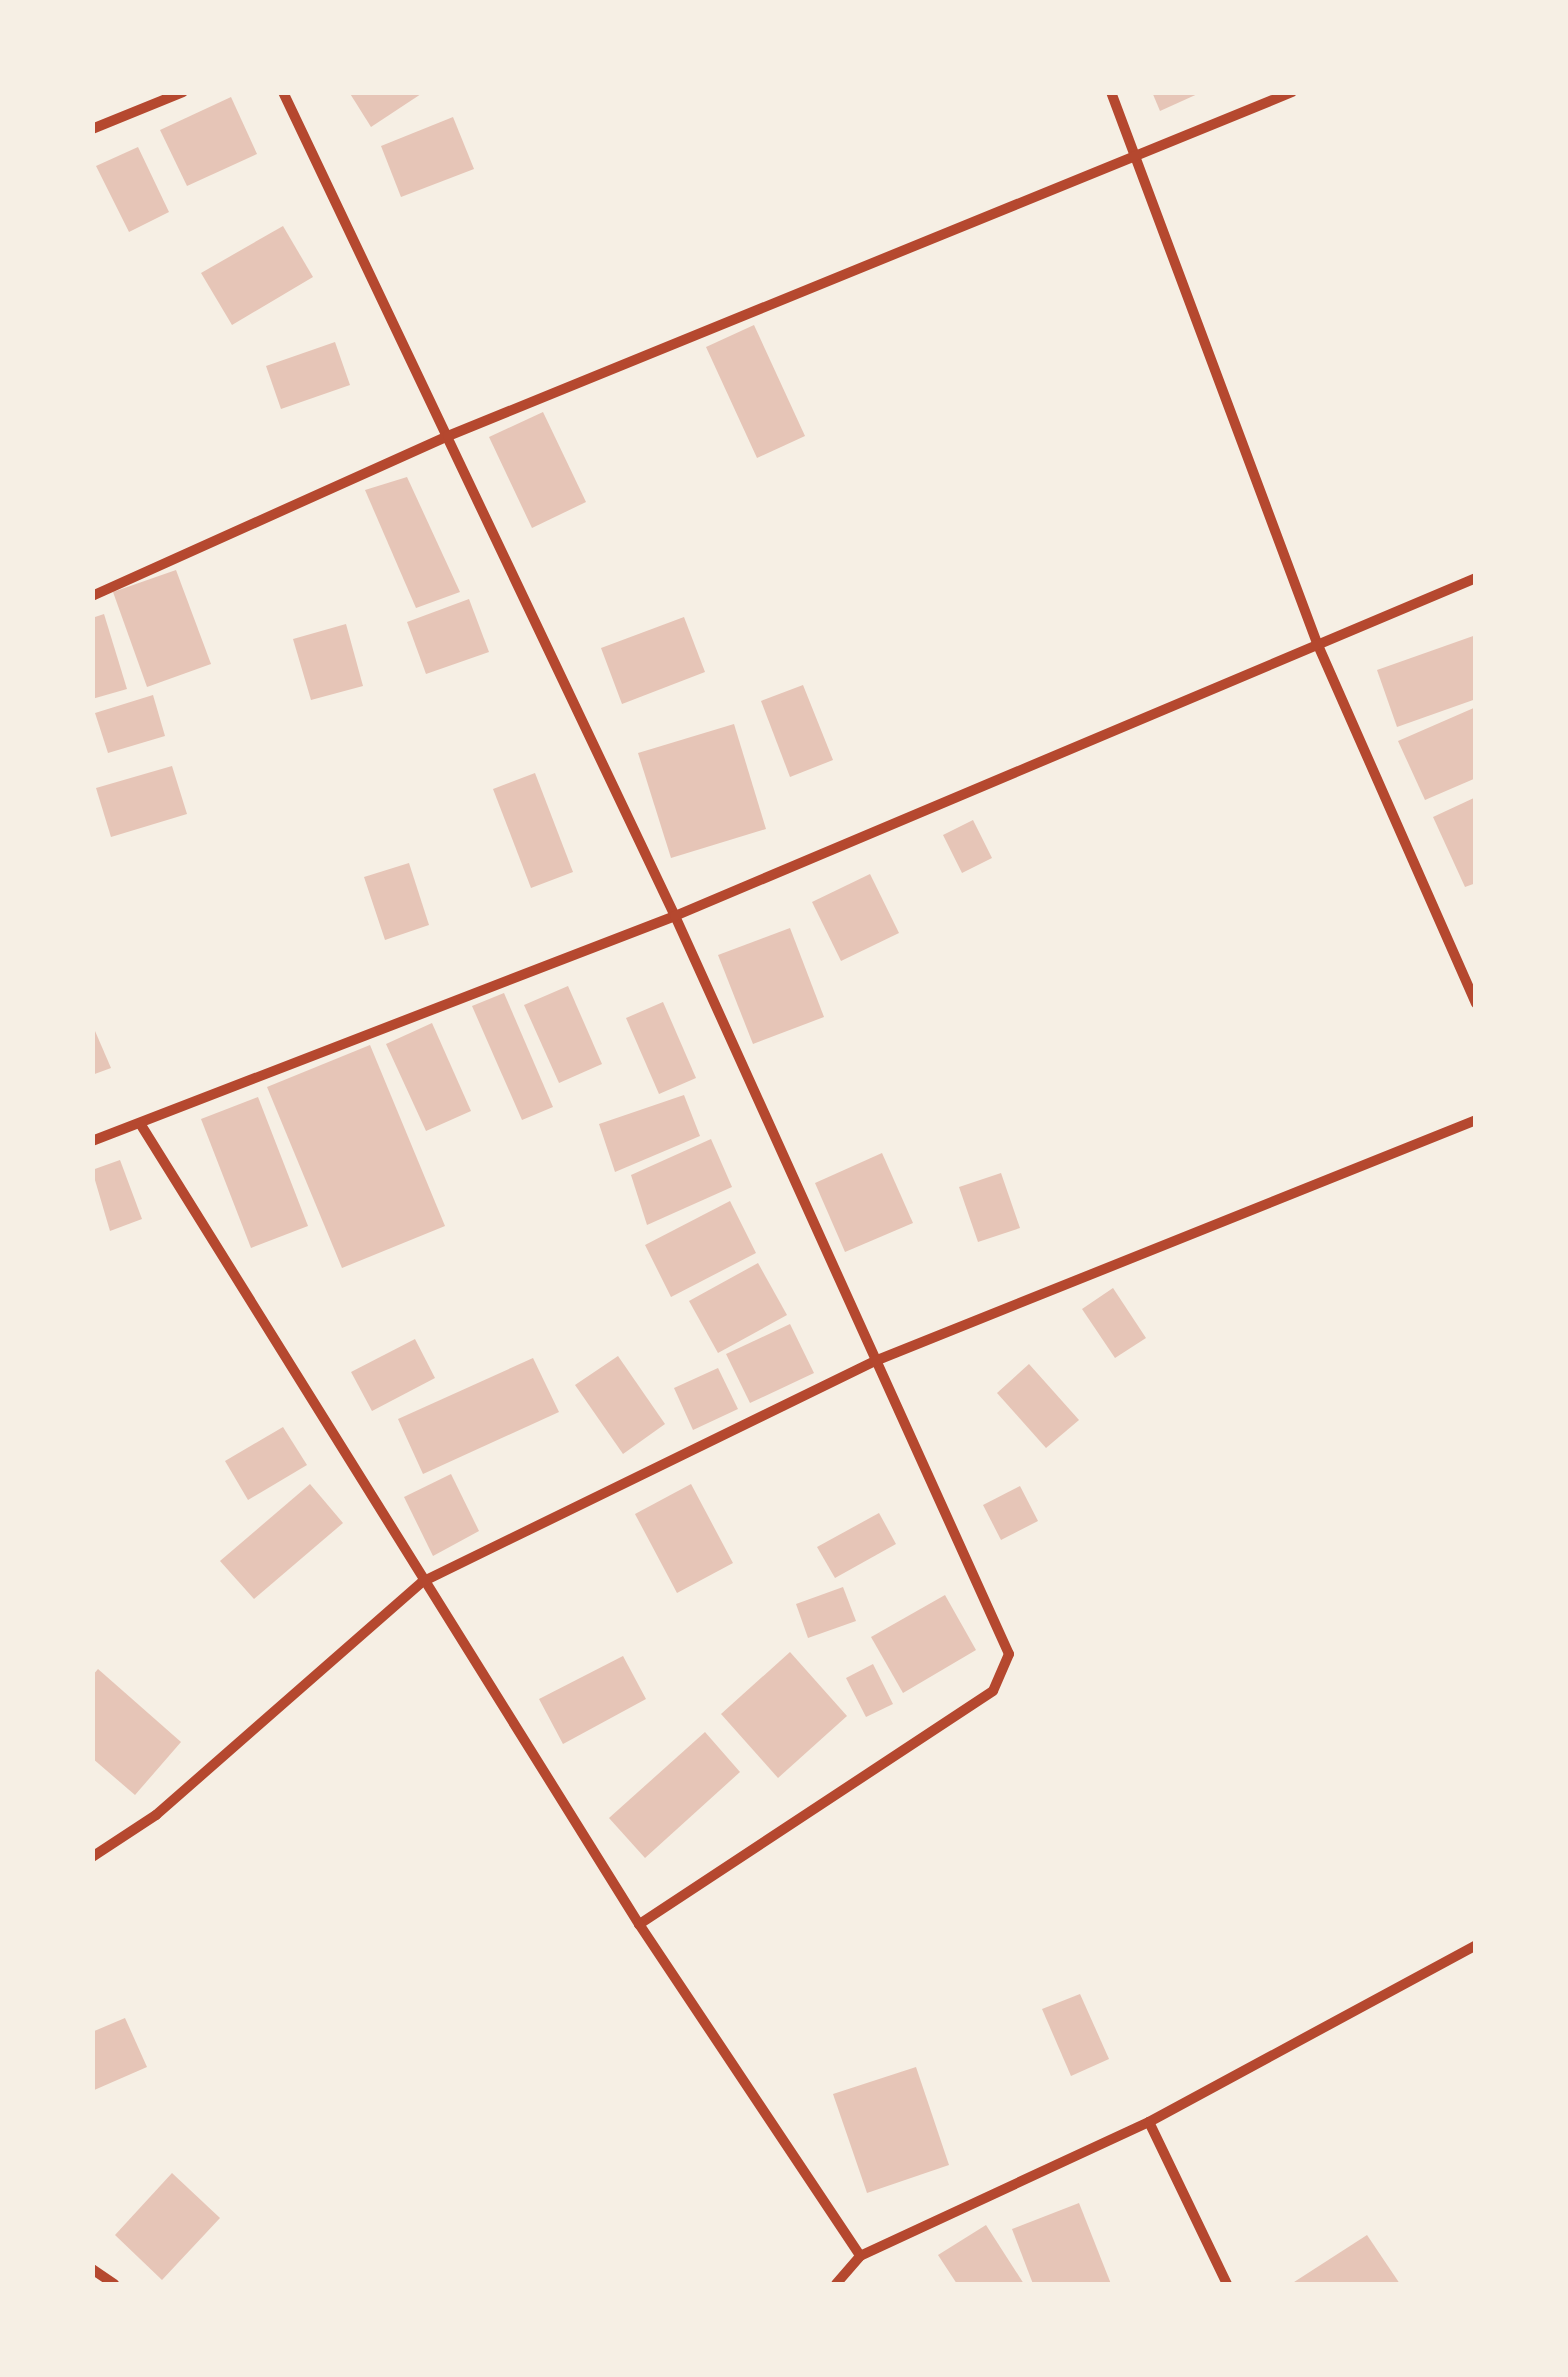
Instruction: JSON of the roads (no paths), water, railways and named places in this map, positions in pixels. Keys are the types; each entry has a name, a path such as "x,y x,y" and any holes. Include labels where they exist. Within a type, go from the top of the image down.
{"street":[{"path":"92,129 183,92"},
{"path":"283,92 675,916 1009,1654 993,1691 638,1924"},
{"path":"1111,92 1141,158 1317,642 1476,1003"},
{"path":"92,596 448,436 1141,158 1292,92"},
{"path":"92,1141 675,916 1476,578"},
{"path":"92,1857 156,1815 422,1582 875,1361 1476,1120"},
{"path":"141,1125 638,1924 860,2256"},
{"path":"836,2284 860,2256 1149,2122 1476,1946"},
{"path":"1149,2122 1227,2284"},
{"path":"92,2270 114,2284"}]}
